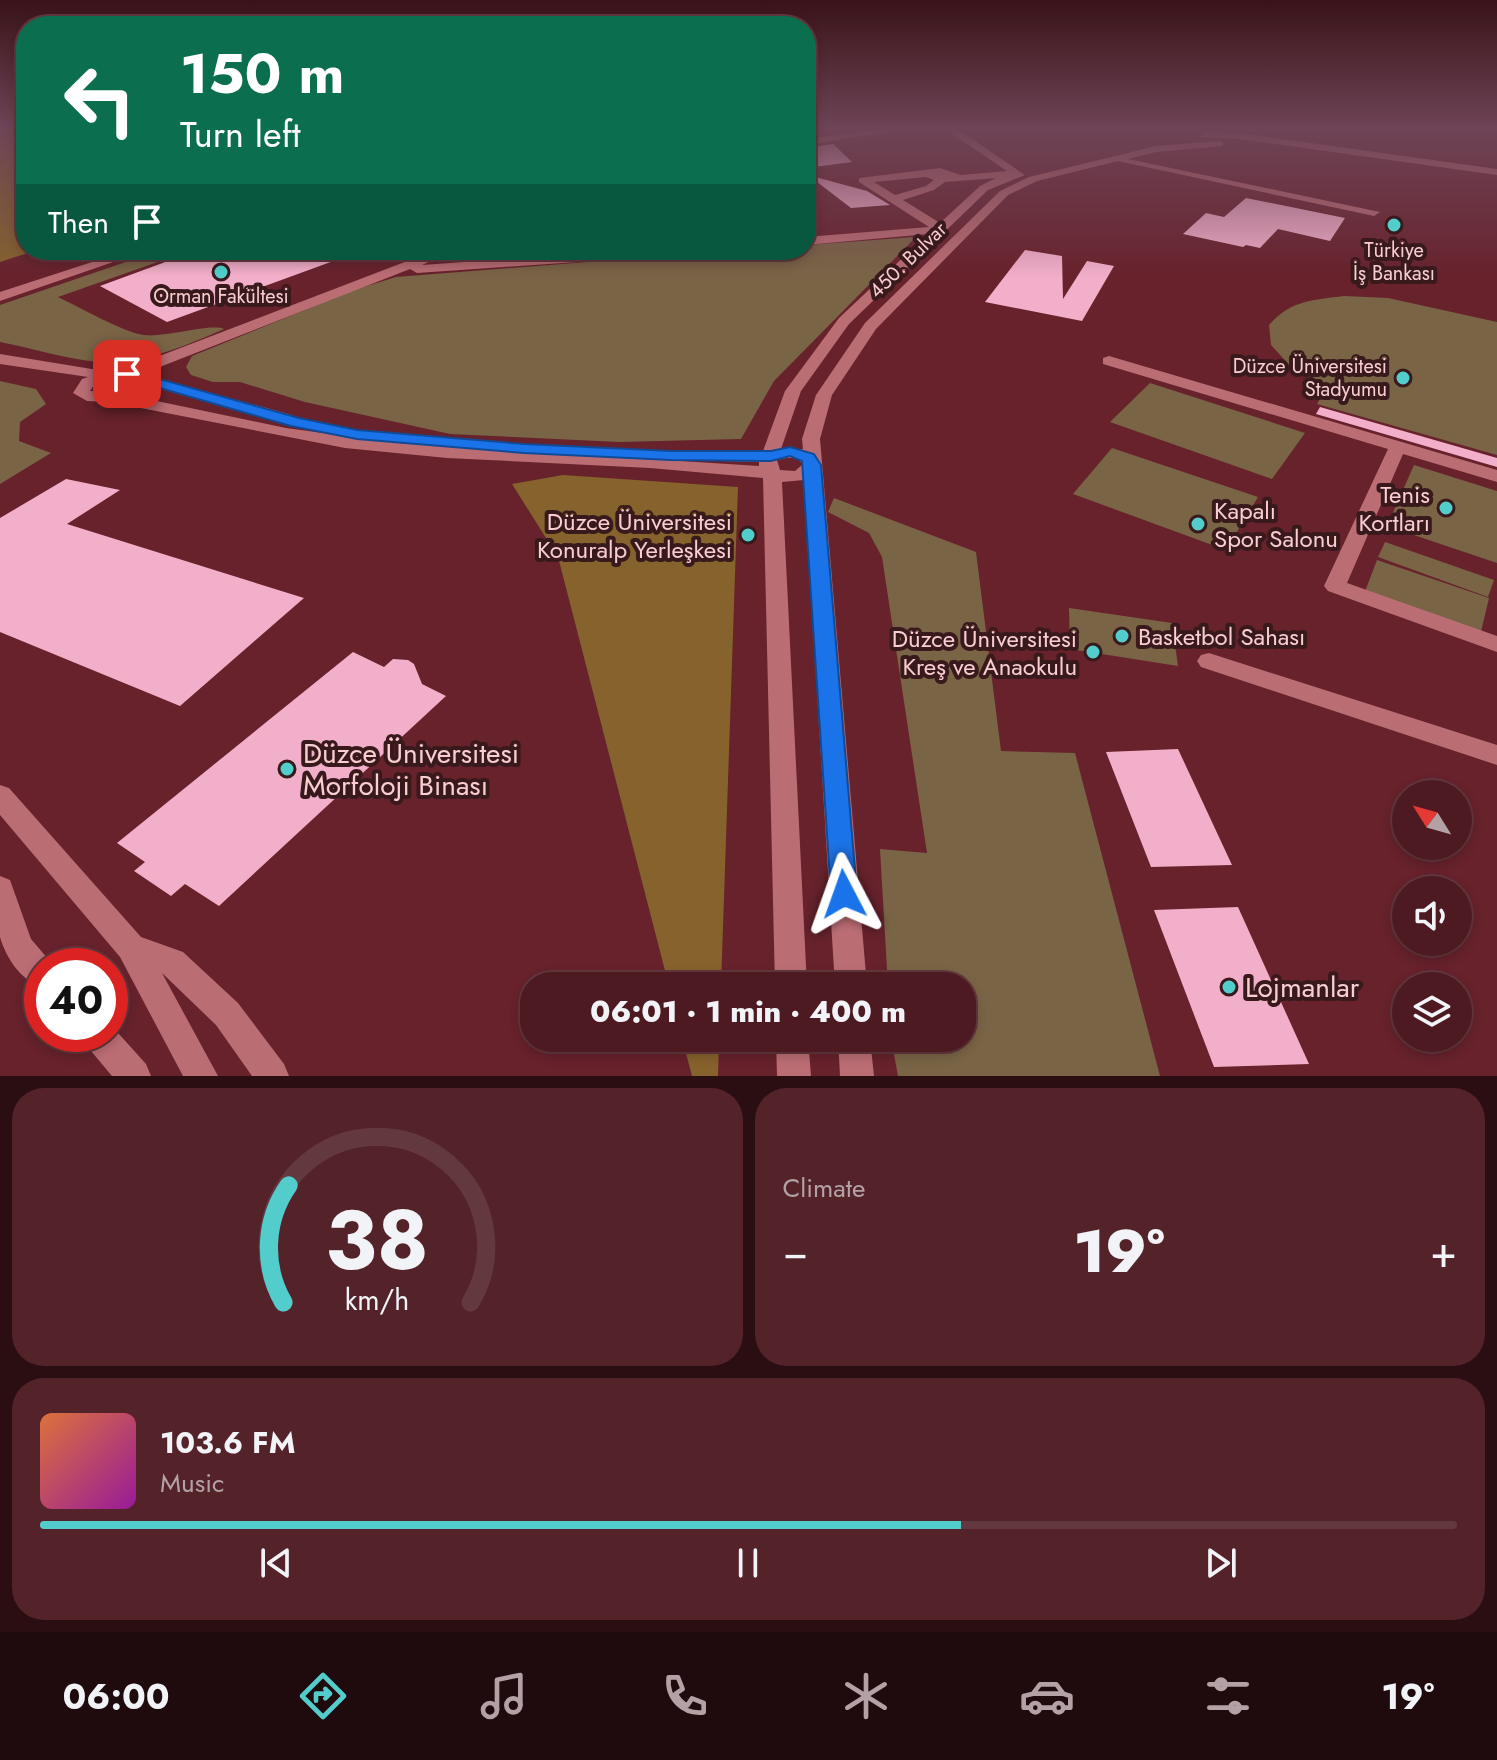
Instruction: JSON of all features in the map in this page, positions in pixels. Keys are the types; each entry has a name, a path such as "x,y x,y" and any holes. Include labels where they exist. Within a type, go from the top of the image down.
{"street":[{"path":"881,177 863,180 941,229"},
{"path":"893,199 909,196 943,177"},
{"name":"450. Bulvar","path":"790,972 772,464 793,391 844,321 984,188 1007,177"},
{"path":"1028,177 1033,179"},
{"name":"450. Bulvar","path":"850,972 811,439 824,395 870,326 1004,193 1040,177"},
{"path":"1203,177 1374,212"},
{"path":"816,240 941,229 964,232"},
{"path":"0,286 83,260"},
{"path":"0,297 112,260"},
{"path":"130,375 424,260"},
{"path":"399,270 546,260"},
{"path":"0,359 104,375 130,375 297,422 357,434 772,464 794,477 807,473 812,463"},
{"path":"1109,361 1497,476"},
{"path":"0,371 83,386 104,375"},
{"path":"107,396 128,389 134,382 130,375"},
{"path":"83,386 83,395 107,396 345,443 473,455 711,466 772,464"},
{"path":"1397,448 1335,586 1497,644"},
{"path":"1209,661 1497,755"},
{"path":"0,796 131,947 201,1076"},
{"path":"0,889 18,947 24,954"},
{"path":"131,947 172,962 227,1014 272,1076"},
{"path":"113,1052 134,1076"},
{"path":"793,1052 794,1076"},
{"path":"855,1052 857,1076"}],"shaded area":[{"path":"0,177 16,177 16,257 0,262"},
{"path":"916,237 774,381 741,439 619,442 450,434 305,402 240,382 213,382 191,375 186,367 192,356 354,290 396,277 613,260 816,260 816,244"},
{"path":"132,260 163,260 58,297 113,324 144,335 224,329 163,353 131,360 98,362 0,342 0,305"},
{"name":"Düzce Üniversitesi Stadyumu","path":"1344,296 1388,298 1497,322 1497,455 1317,404 1326,389 1291,367 1271,345 1269,325 1294,306"},
{"path":"0,381 36,389 46,404 20,422 19,441 51,453 0,484"},
{"path":"1150,383 1305,433 1272,479 1110,422"},
{"name":"Kapalı Spor Salonu","path":"1112,448 1258,497 1226,550 1073,494"},
{"name":"Tenis Kortları","path":"1414,465 1497,491 1497,563 1387,526"},
{"path":"563,475 738,487 721,972 665,972 558,557 512,484"},
{"path":"834,498 976,552 1001,751 1075,753 1160,1076 898,1076 894,1052 976,1052 976,972 887,972 880,849 927,853 882,557 869,533 828,512"},
{"path":"1385,542 1494,580 1488,597 1378,557"},
{"path":"1377,560 1489,598 1480,636 1364,594"},
{"name":"Basketbol Sahası","path":"1069,608 1172,623 1178,666 1070,649"},
{"path":"686,1052 719,1052 718,1076 692,1076"}],"building":[{"path":"816,177 867,191 890,205 851,208 816,181"},
{"path":"1246,198 1345,218 1330,241 1278,229 1260,248 1183,234 1206,213 1224,217"},
{"path":"1025,250 1062,256 1063,299 1087,261 1114,266 1082,321 985,302"},
{"name":"Orman Fakültesi","path":"171,260 336,260 167,322 100,286"},
{"path":"1320,407 1497,458 1497,467 1316,414"},
{"path":"66,479 120,490 67,524 304,598 180,706 0,632 0,518"},
{"name":"Düzce Üniversitesi Morfoloji Binası","path":"353,652 384,667 393,659 408,660 414,664 422,684 446,696 219,906 185,884 171,896 134,871 145,862 117,843"},
{"path":"1178,749 1232,865 1151,867 1106,752"},
{"name":"Lojmanlar","path":"1238,907 1309,1064 1214,1067 1154,910"}],"place":[{"name":"Türkiye İş Bankası","path":"1394,225"},
{"name":"Orman Fakültesi","path":"221,272"},
{"name":"Düzce Üniversitesi Stadyumu","path":"1403,378"},
{"name":"Tenis Kortları","path":"1446,508"},
{"name":"Kapalı Spor Salonu","path":"1198,524"},
{"name":"Düzce Üniversitesi Konuralp Yerleşkesi","path":"748,535"},
{"name":"Basketbol Sahası","path":"1122,636"},
{"name":"Düzce Üniversitesi Kreş ve Anaokulu","path":"1093,652"},
{"name":"Düzce Üniversitesi Morfoloji Binası","path":"287,769"},
{"name":"Lojmanlar","path":"1229,987"}],"route":[{"path":"127,374 297,422 397,439 524,449 671,455 771,456 790,451 809,457 812,461 844,894"}]}
